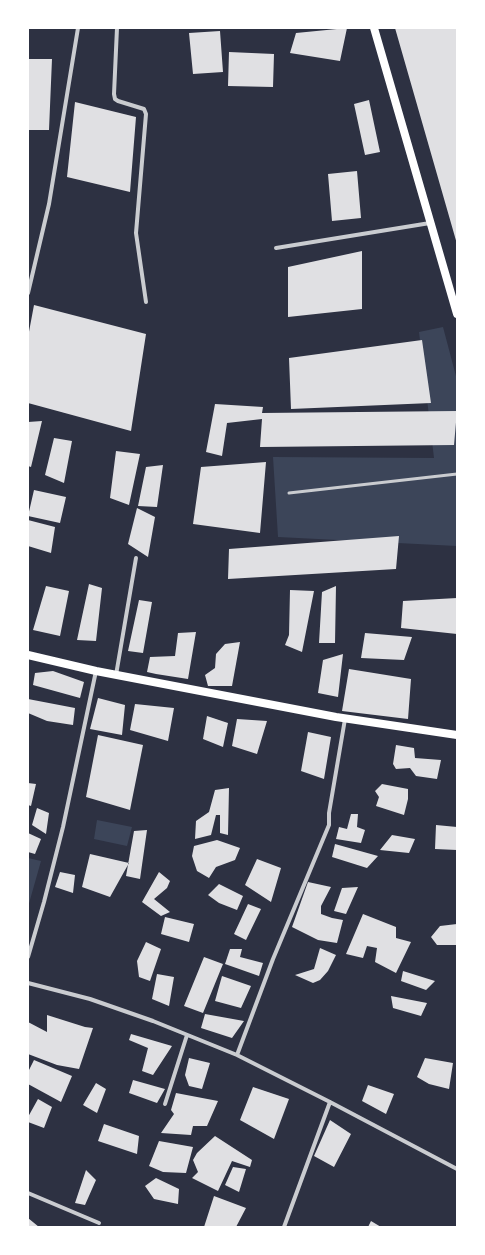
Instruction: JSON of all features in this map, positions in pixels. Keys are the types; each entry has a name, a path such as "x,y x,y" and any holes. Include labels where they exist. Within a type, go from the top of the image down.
{"main road":[{"path":"374,28 457,314"},
{"path":"28,655 116,675 345,718 457,735"}],"street":[{"path":"28,292 49,204 78,28"},
{"path":"117,28 115,99 144,109 146,114 136,233 146,302"},
{"path":"276,248 430,222"},
{"path":"116,675 136,558"},
{"path":"28,957 63,827 96,671"},
{"path":"237,1055 274,959 329,825 329,812 345,718"},
{"path":"28,983 90,999 153,1021 237,1055 457,1169"},
{"path":"165,1104 187,1035"},
{"path":"284,1227 330,1102"},
{"path":"28,1193 99,1223"}],"lane":[{"path":"289,493 457,474"}],"shaded area":[{"path":"443,327 457,380 457,546 278,537 273,457 434,458 419,332"},
{"path":"97,820 132,827 127,846 94,839"},
{"path":"28,858 41,861 28,907"}],"building":[{"path":"347,28 340,61 290,53 296,33"},
{"path":"395,28 457,28 457,244"},
{"path":"220,31 223,72 193,74 189,33"},
{"path":"229,52 274,54 273,87 228,86"},
{"path":"28,59 52,59 49,130 28,130"},
{"path":"369,100 380,152 365,155 354,104"},
{"path":"75,102 136,117 130,192 67,177"},
{"path":"357,171 361,218 332,221 328,174"},
{"path":"362,251 362,309 288,317 288,267"},
{"path":"34,305 146,334 131,431 28,403 28,337"},
{"path":"422,340 431,403 291,409 289,358"},
{"path":"215,404 263,407 262,413 457,411 454,445 260,447 262,419 227,423 222,456 206,452"},
{"path":"42,421 31,467 28,466 28,422"},
{"path":"54,438 72,441 64,483 45,475"},
{"path":"116,451 140,454 129,505 110,498"},
{"path":"266,462 260,533 193,524 201,467"},
{"path":"163,465 157,507 138,506 146,467"},
{"path":"34,490 66,497 60,523 28,516"},
{"path":"137,508 155,517 148,557 128,544"},
{"path":"28,520 55,527 51,553 28,546"},
{"path":"399,536 396,569 228,579 229,549"},
{"path":"89,584 102,588 96,641 77,640"},
{"path":"46,586 69,591 60,636 33,630"},
{"path":"336,586 335,643 319,643 322,592"},
{"path":"290,590 314,591 302,652 285,645 289,635"},
{"path":"457,598 457,634 401,628 403,601"},
{"path":"139,600 152,602 143,653 128,651"},
{"path":"196,632 188,679 147,672 150,657 175,656 178,633"},
{"path":"365,633 412,637 404,660 361,658"},
{"path":"240,642 232,686 208,686 205,675 215,668 216,654 225,644"},
{"path":"343,654 338,697 318,693 323,660"},
{"path":"349,669 411,679 408,719 342,711"},
{"path":"53,671 84,682 80,698 33,685 35,673"},
{"path":"98,698 125,705 122,735 90,729"},
{"path":"28,699 75,708 73,725 47,721 28,713"},
{"path":"135,704 174,708 168,741 130,730"},
{"path":"207,716 228,723 223,747 203,739"},
{"path":"237,719 267,721 257,754 232,746"},
{"path":"308,732 331,737 324,779 301,771"},
{"path":"98,735 143,745 130,810 86,797"},
{"path":"396,745 414,748 415,758 441,760 437,779 416,776 410,768 396,769 393,764"},
{"path":"28,783 36,784 31,806 28,805"},
{"path":"382,784 408,789 408,799 404,815 376,806 379,797 375,791"},
{"path":"229,788 228,835 220,833 220,815 216,815 211,835 195,839 196,821 209,812 215,790"},
{"path":"37,808 49,813 46,834 32,825"},
{"path":"351,814 358,814 357,827 365,830 361,843 336,839 339,827 347,829"},
{"path":"436,825 457,827 457,850 435,849"},
{"path":"147,830 140,879 126,876 134,831"},
{"path":"28,833 41,839 35,854 28,852"},
{"path":"392,835 415,839 409,853 380,850"},
{"path":"217,840 240,848 235,860 216,867 209,878 197,871 192,856 194,846"},
{"path":"335,844 378,856 367,868 332,857"},
{"path":"90,854 129,863 110,897 82,887"},
{"path":"257,859 281,868 271,902 245,885"},
{"path":"60,872 75,875 73,893 55,887"},
{"path":"159,872 170,881 167,888 154,899 170,912 161,916 142,902"},
{"path":"308,882 331,887 321,906 321,914 343,920 337,943 318,940 292,927"},
{"path":"219,884 243,896 237,910 219,903 208,895"},
{"path":"358,887 346,914 334,911 342,888"},
{"path":"248,904 261,909 246,940 234,934"},
{"path":"363,914 396,927 396,938 411,942 396,973 375,962 377,948 367,946 363,958 346,954"},
{"path":"165,917 194,924 189,942 161,934"},
{"path":"457,924 457,945 437,945 431,937 440,926"},
{"path":"146,942 161,949 150,981 139,977 137,961"},
{"path":"320,948 336,955 328,971 320,980 313,983 295,975 314,969"},
{"path":"230,949 242,949 240,957 263,963 259,976 225,964"},
{"path":"204,957 223,964 203,1013 184,1006"},
{"path":"403,971 435,981 426,990 401,981"},
{"path":"157,974 174,977 169,1006 152,999"},
{"path":"222,976 251,986 241,1008 215,1001"},
{"path":"391,996 427,1003 421,1016 393,1008"},
{"path":"205,1014 244,1021 232,1038 201,1028"},
{"path":"47,1015 85,1027 93,1028 79,1069 57,1065 28,1054 28,1022 47,1032"},
{"path":"131,1034 172,1046 153,1075 142,1071 148,1048 129,1040"},
{"path":"189,1058 210,1063 202,1089 189,1086 185,1075"},
{"path":"425,1058 453,1063 449,1089 429,1084 417,1077"},
{"path":"34,1060 72,1076 61,1102 28,1084 28,1072"},
{"path":"133,1080 165,1089 157,1103 129,1093"},
{"path":"96,1083 106,1089 97,1113 83,1105"},
{"path":"368,1085 394,1094 386,1114 362,1101"},
{"path":"253,1087 289,1099 274,1139 240,1120"},
{"path":"176,1093 218,1101 207,1126 193,1126 191,1135 161,1133 174,1114 171,1110"},
{"path":"38,1099 52,1107 44,1128 28,1122 28,1117"},
{"path":"330,1120 351,1134 334,1167 314,1156"},
{"path":"104,1124 139,1136 137,1154 98,1141"},
{"path":"215,1136 252,1160 250,1167 232,1161 218,1191 192,1178 198,1172 193,1160 197,1153"},
{"path":"159,1141 193,1147 186,1173 163,1172 149,1166"},
{"path":"233,1167 246,1169 239,1192 225,1185"},
{"path":"86,1170 96,1180 85,1205 75,1203"},
{"path":"156,1178 179,1189 178,1204 154,1199 145,1186"},
{"path":"214,1196 246,1208 236,1227 204,1227"},
{"path":"28,1218 39,1227 28,1227"},
{"path":"371,1221 381,1227 368,1227"}]}
